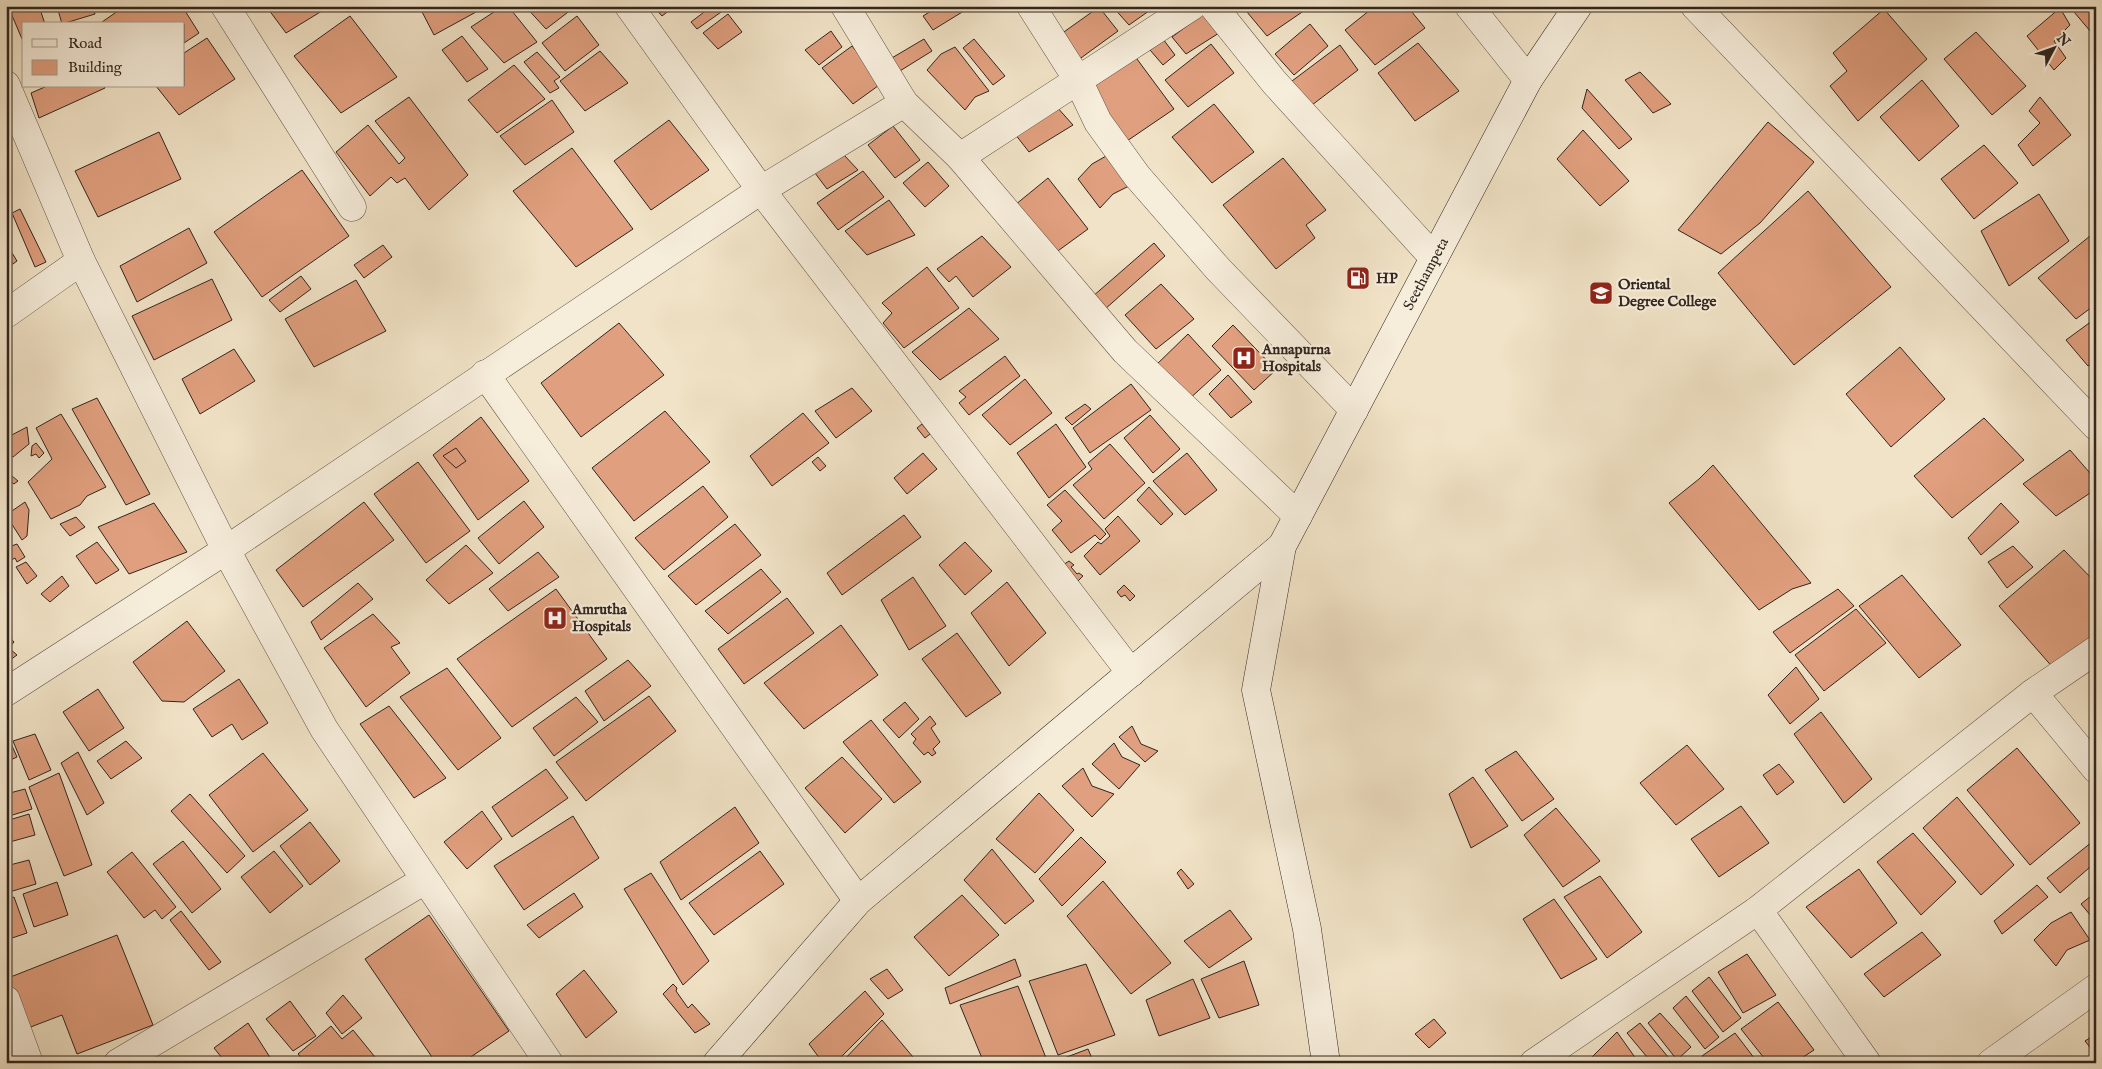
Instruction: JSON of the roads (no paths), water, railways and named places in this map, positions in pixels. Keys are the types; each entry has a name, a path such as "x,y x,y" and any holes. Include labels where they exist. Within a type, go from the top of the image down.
{"street":[{"path":"225,6 352,207"},
{"path":"630,6 761,190 1131,673"},
{"path":"845,6 904,103 960,157 1125,350 1298,516"},
{"path":"1031,6 1078,80 1098,122 1137,176 1218,269 1354,410"},
{"path":"960,157 1192,6"},
{"path":"1213,6 1274,82 1434,258"},
{"path":"1469,6 1528,80"},
{"name":"Seethampeta","path":"1282,546 1528,80 1578,6"},
{"path":"1695,6 2096,426"},
{"path":"6,85 81,261 226,550 324,729 548,1063"},
{"path":"6,692 226,550 761,190 904,103"},
{"path":"6,314 81,261"},
{"path":"485,374 858,901"},
{"path":"717,1063 858,901 1282,546"},
{"path":"1282,546 1256,690 1307,929 1326,1063"},
{"path":"1534,1063 1758,910 2033,693 2096,650"},
{"path":"2033,693 2096,769"},
{"path":"118,1063 425,880"},
{"path":"1758,910 1865,1062"},
{"path":"1991,1063 2096,988"},
{"path":"6,1000 29,1063"}],"place":[{"name":"HP","path":"1358,278"},
{"name":"Oriental Degree College","path":"1601,293"},
{"name":"Annapurna Hospitals","path":"1244,358"},
{"name":"Amrutha Hospitals","path":"555,618"}]}
